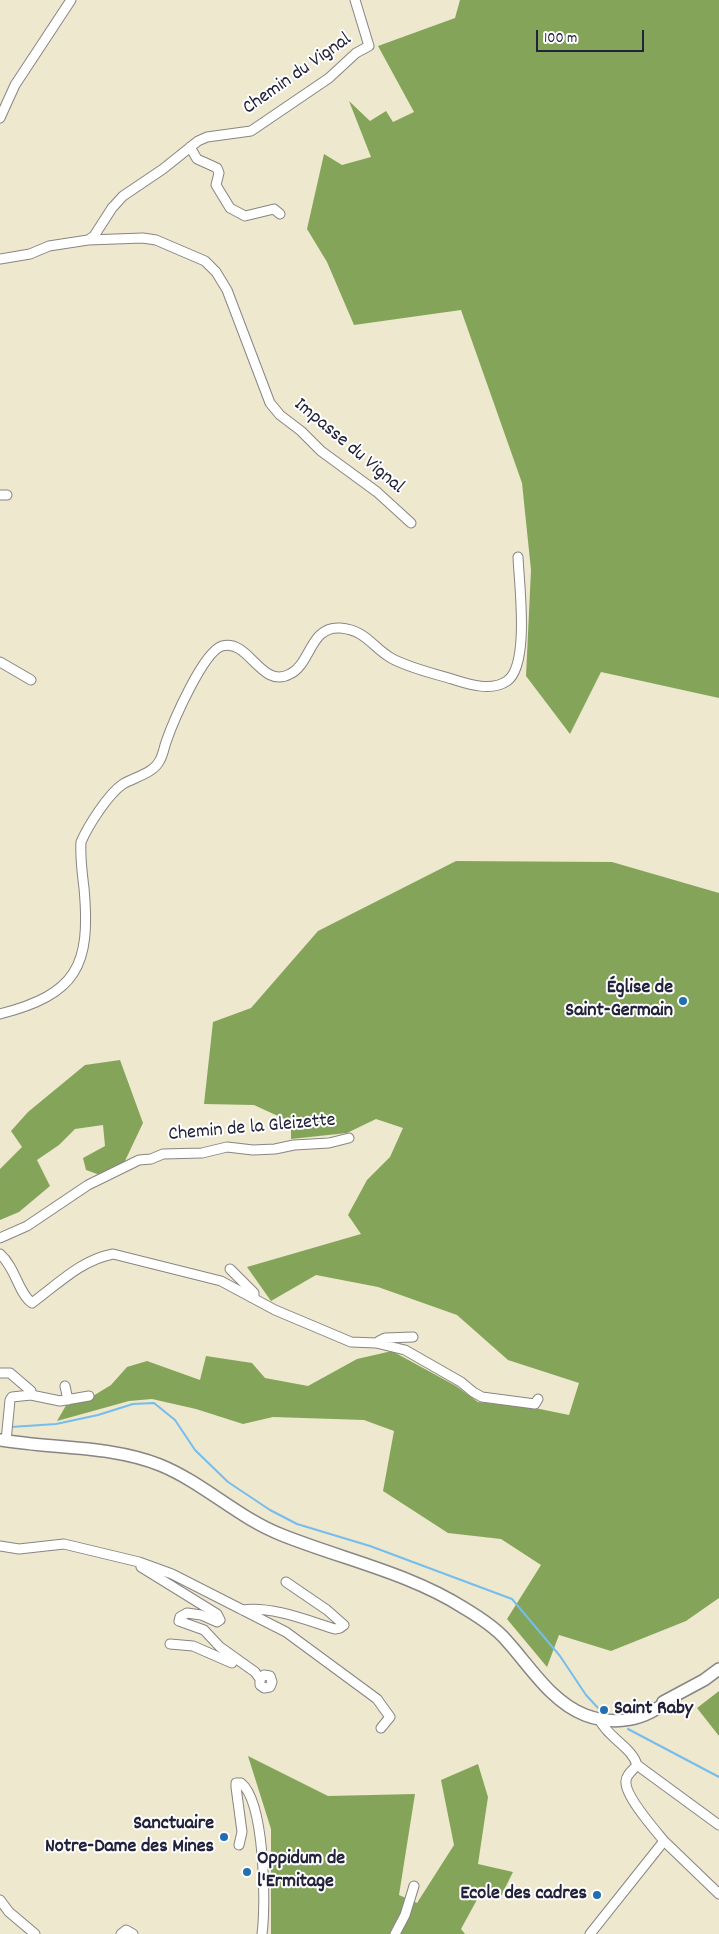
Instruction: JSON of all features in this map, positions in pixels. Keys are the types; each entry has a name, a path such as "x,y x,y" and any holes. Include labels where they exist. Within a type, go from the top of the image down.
{"main road":[{"path":"5,1434 146,1460 180,1475 268,1529 419,1586 456,1611 494,1628 548,1688 576,1710 599,1719 614,1721 632,1720 662,1706 669,1699"},
{"path":"548,1688 584,1709 608,1714 636,1712 669,1699 719,1669"}],"street":[{"path":"0,118 15,85 72,0"},
{"name":"Chemin du Vignal","path":"88,240 94,236 123,196 163,169 190,147 207,137 251,130 329,78 356,53 369,46 355,0"},
{"path":"190,147 197,159 218,168 220,173 216,185 230,208 245,216 274,209 280,214"},
{"name":"Impasse du Vignal","path":"88,240 144,238 156,240 205,261 216,272 227,290 270,403 280,415 301,431 321,452 377,492 411,523"},
{"path":"0,259 30,254 49,246 88,240"},
{"path":"0,1014 30,1006 56,992 74,974 81,961 84,931 81,842 92,823 121,785 156,767 199,668 213,651 224,646 232,646 248,655 269,675 282,677 292,674 323,632 339,628 353,631 371,640 390,658 442,676 474,686 491,685 506,681 516,670 520,657 523,604 518,557"},
{"path":"0,662 31,680"},
{"name":"Chemin de la Gleizette","path":"0,1238 27,1226 88,1185 139,1160 163,1154 202,1153 227,1147 253,1150 276,1149 294,1145 329,1143 349,1138"},
{"path":"0,1254 8,1261 24,1293 32,1303 84,1264 98,1257 113,1254 221,1281 275,1310 351,1342 376,1343 405,1350 461,1382 482,1397 535,1404 538,1399"},
{"path":"230,1269 254,1293 255,1298"},
{"path":"376,1343 385,1338 413,1338"},
{"path":"0,1373 10,1373 31,1391 31,1395"},
{"path":"65,1386 68,1400"},
{"path":"5,1434 12,1397 31,1395 54,1401 89,1396"},
{"path":"0,1546 19,1549 64,1544 139,1562 172,1574 286,1632 377,1699 390,1717 381,1728"},
{"path":"139,1562 142,1568 217,1614 220,1620 217,1622 201,1615 187,1612 180,1617 180,1621 204,1630 220,1647 244,1666"},
{"path":"242,1610 253,1608 296,1616 335,1629 344,1625 327,1610 286,1582"},
{"path":"170,1644 193,1646 244,1666 255,1672 260,1679"},
{"path":"599,1719 604,1730 635,1758 636,1765 627,1777 627,1788 646,1818 664,1841 719,1894"},
{"path":"614,1721 616,1740"},
{"path":"636,1765 719,1825"},
{"path":"239,1844 242,1832 236,1784 241,1783 254,1807 261,1851 264,1874 262,1934"},
{"path":"590,1934 664,1841"},
{"path":"395,1934 402,1924 414,1886"},
{"path":"0,1900 18,1921 35,1934"},
{"path":"121,1934 126,1930 133,1934"}],"green space":[{"path":"460,0 719,0 719,698 601,672 570,734 526,676 531,570 522,483 461,310 354,325 327,262 307,229 324,154 342,165 371,157 349,101 370,121 386,111 393,122 414,112 378,46 455,18"},
{"path":"456,861 612,862 719,893 719,1598 686,1621 611,1651 559,1635 547,1667 507,1619 541,1565 501,1539 448,1533 383,1491 394,1431 364,1420 273,1417 243,1424 196,1409 152,1399 129,1401 57,1421 68,1402 88,1399 111,1385 127,1367 147,1361 200,1380 206,1356 252,1363 265,1378 308,1386 357,1359 392,1351 456,1386 478,1402 535,1408 569,1415 579,1383 508,1360 457,1315 378,1287 316,1275 271,1301 247,1267 361,1234 348,1215 367,1180 390,1157 403,1128 376,1119 347,1133 291,1139 291,1122 254,1105 204,1104 213,1022 251,1008 318,931"},
{"path":"120,1060 143,1123 124,1163 100,1175 86,1170 83,1158 105,1146 103,1125 75,1129 59,1145 37,1160 50,1186 19,1212 0,1220 0,1169 22,1147 11,1131 28,1112 85,1065"},
{"path":"719,1691 719,1736 697,1708"},
{"path":"248,1756 328,1796 415,1794 399,1895 417,1903 454,1845 441,1780 478,1764 488,1797 478,1864 513,1872 500,1898 479,1896 461,1929 465,1934 271,1934 271,1829"}],"waterway":[{"path":"11,1427 56,1424 98,1415 133,1404 154,1403 175,1420 195,1450 228,1482 270,1510 297,1524 370,1546 512,1599 560,1656 586,1695 599,1709"},
{"path":"628,1729 719,1777"}],"place":[{"name":"Église de Saint-Germain","path":"683,1001"},
{"name":"Saint Raby","path":"604,1710"},
{"name":"Sanctuaire Notre-Dame des Mines","path":"224,1837"},
{"name":"Oppidum de l'Ermitage","path":"247,1872"},
{"name":"Ecole des cadres","path":"597,1895"}]}
